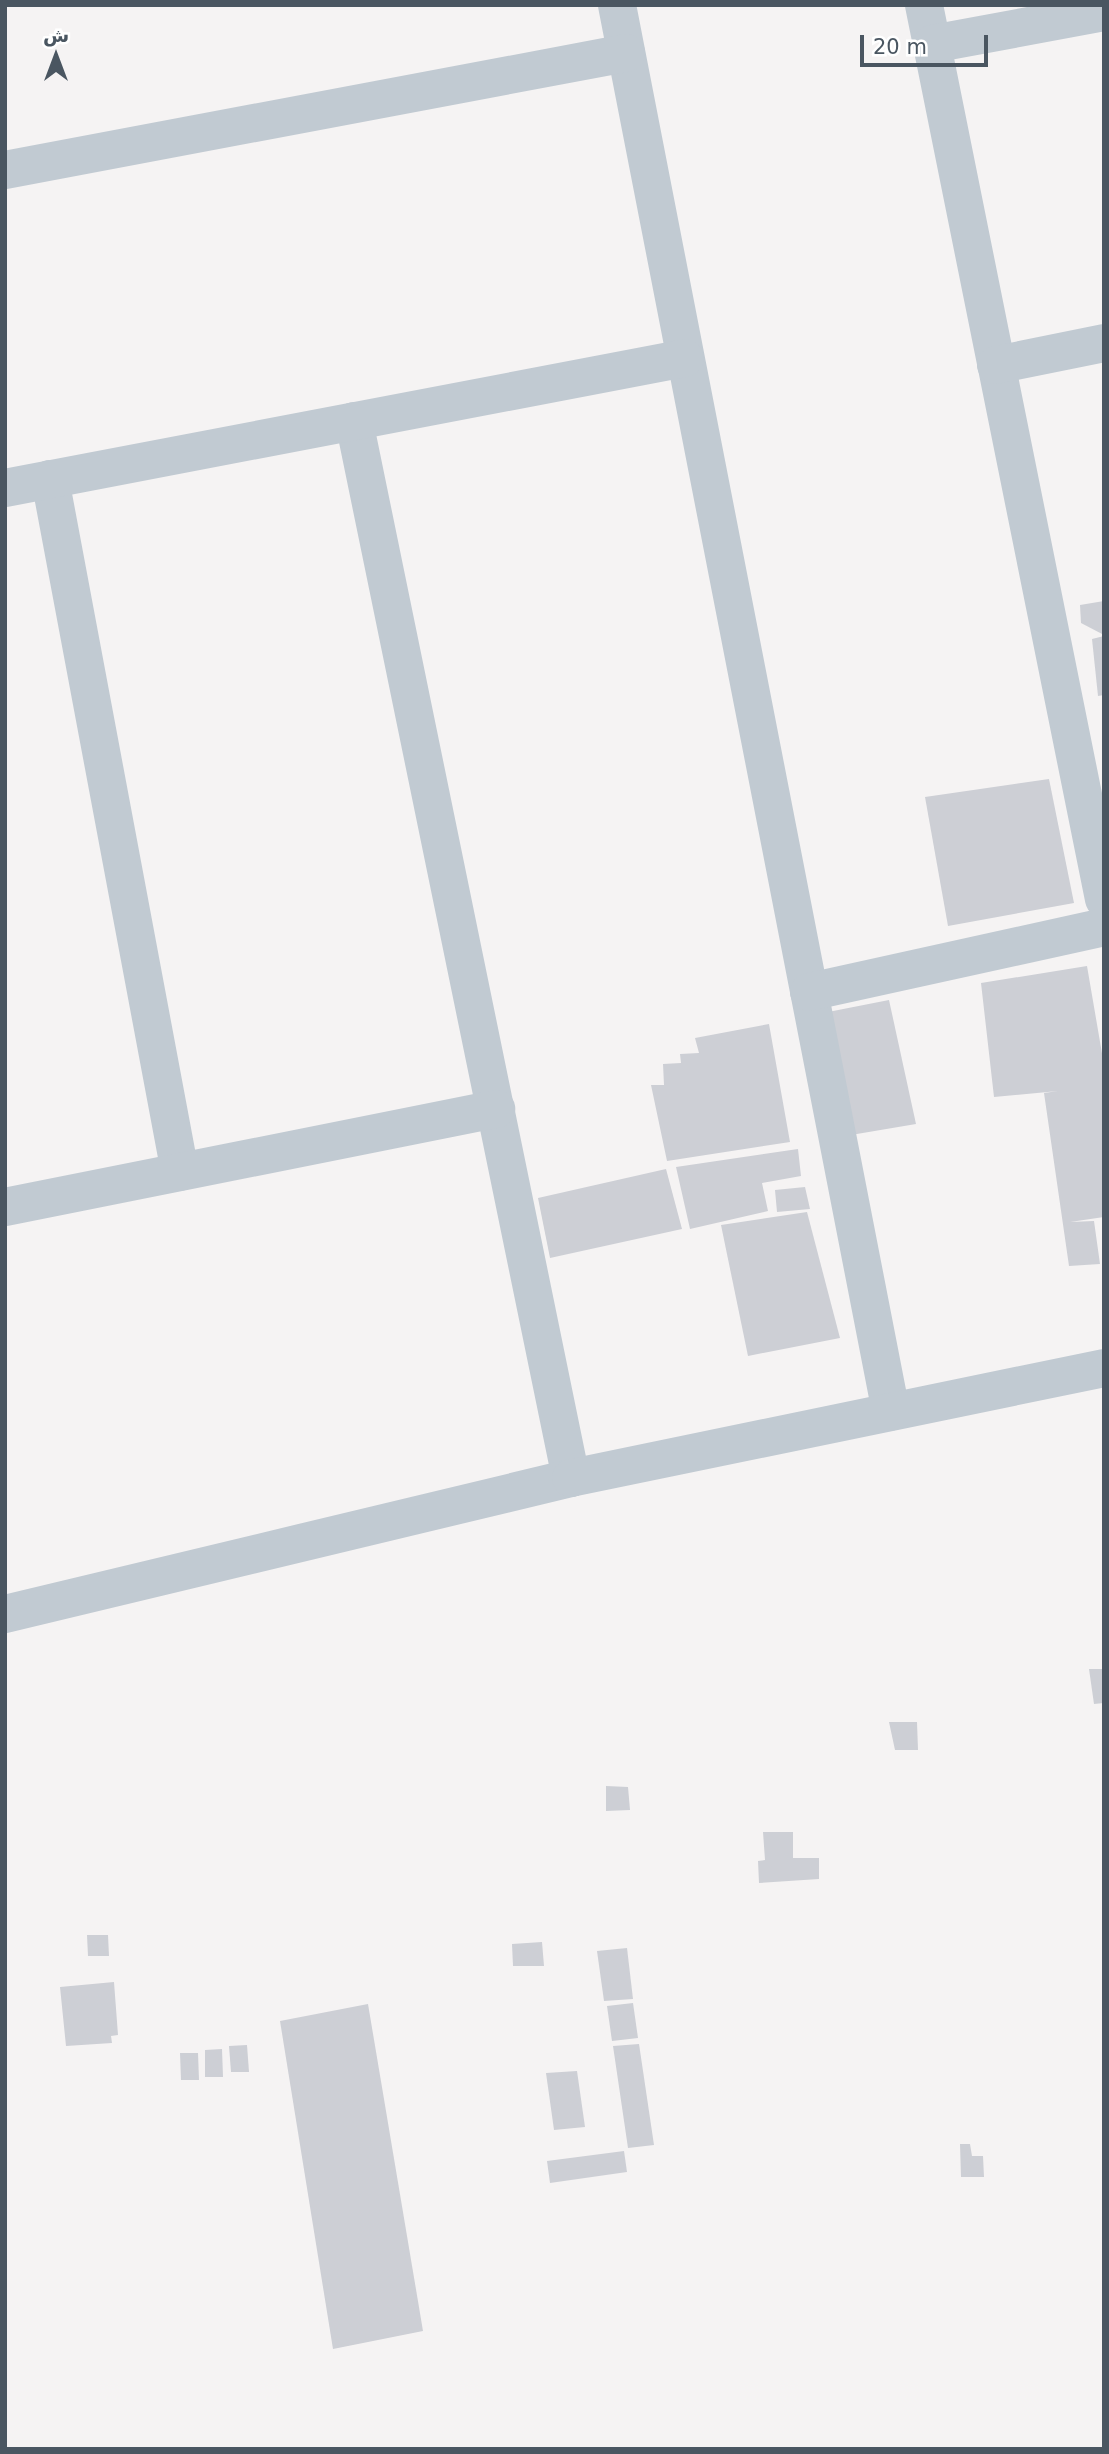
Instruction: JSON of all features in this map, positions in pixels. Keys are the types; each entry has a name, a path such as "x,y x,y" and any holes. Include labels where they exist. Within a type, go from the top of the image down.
{"street":[{"path":"617,5 891,1412"},
{"path":"924,5 1104,899"},
{"path":"932,44 1104,12"},
{"path":"5,170 626,53"},
{"path":"996,365 1104,343"},
{"path":"5,488 685,358"},
{"path":"354,421 572,1478"},
{"path":"50,479 180,1172"},
{"path":"809,992 1104,927"},
{"path":"5,1207 496,1109"},
{"path":"5,1614 572,1478 1104,1368"}],"building":[{"path":"1104,601 1104,635 1081,623 1080,605"},
{"path":"1104,636 1104,695 1098,696 1092,639"},
{"path":"1049,779 1074,903 948,926 925,797"},
{"path":"1087,966 1104,1065 1104,1217 1070,1222 1094,1221 1100,1264 1069,1266 1044,1093 1058,1091 994,1097 981,983"},
{"path":"889,1000 916,1124 845,1136 823,1013"},
{"path":"769,1024 790,1142 667,1161 651,1085 664,1085 663,1064 681,1063 680,1054 699,1053 695,1038"},
{"path":"798,1149 801,1176 762,1183 768,1211 690,1229 676,1167"},
{"path":"666,1169 682,1229 550,1258 538,1198"},
{"path":"805,1187 810,1209 777,1212 775,1190"},
{"path":"807,1212 840,1338 748,1356 721,1225"},
{"path":"1089,1669 1104,1669 1104,1703 1094,1704"},
{"path":"889,1722 917,1722 918,1750 895,1750"},
{"path":"606,1786 628,1787 630,1810 606,1811"},
{"path":"763,1832 793,1832 793,1858 819,1858 819,1879 759,1883 758,1861 765,1860"},
{"path":"87,1935 108,1935 109,1956 88,1956"},
{"path":"542,1942 544,1966 513,1966 512,1944"},
{"path":"627,1948 633,1999 604,2001 597,1951"},
{"path":"114,1982 118,2035 111,2036 112,2043 66,2046 60,1987"},
{"path":"633,2003 638,2038 612,2041 607,2006"},
{"path":"368,2004 423,2331 333,2349 280,2021"},
{"path":"639,2044 654,2145 628,2148 613,2046"},
{"path":"247,2045 249,2072 231,2072 229,2046"},
{"path":"222,2049 223,2077 205,2077 205,2050"},
{"path":"180,2053 198,2053 199,2080 181,2080"},
{"path":"577,2071 585,2127 554,2130 546,2073"},
{"path":"960,2144 970,2144 972,2156 983,2156 984,2177 961,2177"},
{"path":"624,2151 627,2172 550,2183 547,2161"}]}
